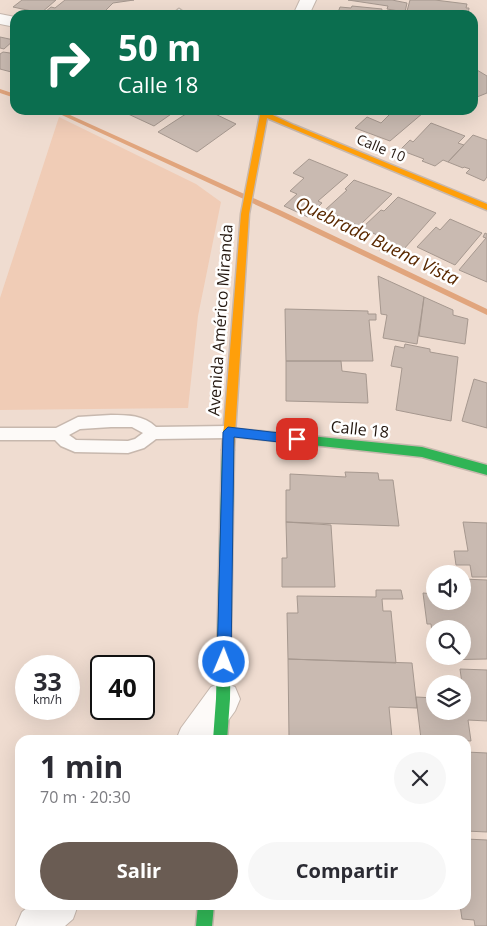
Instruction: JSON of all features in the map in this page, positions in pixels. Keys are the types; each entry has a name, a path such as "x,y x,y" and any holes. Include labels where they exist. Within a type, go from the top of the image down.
{"street":[{"name":"Avenida Américo Miranda","path":"220,735 223,699 228,432 245,214 261,115"},
{"name":"Calle 10","path":"269,115 487,207"},
{"name":"Calle 18","path":"228,432 422,452 487,470"},
{"path":"197,735 223,699"},
{"path":"36,926 54,910"},
{"path":"204,926 206,910"}],"lane":[{"path":"0,434 58,434 78,422 132,421 144,425 152,434"},
{"path":"58,434 66,442 75,446 128,447 139,444 152,434 228,432"}],"shaded area":[{"path":"59,117 196,184 221,202 198,316 188,408 0,410 0,298"}],"building":[{"path":"22,0 56,0 44,10 27,10 13,7"},
{"path":"65,0 134,0 113,3 106,10 47,10 51,7 55,8"},
{"path":"348,0 392,0 407,3 405,10 387,9 388,6"},
{"path":"410,0 435,0 467,4 466,8 469,8 469,10 407,10"},
{"path":"352,6 382,9 339,10 340,7 351,8"},
{"path":"0,37 10,39 10,44 4,49 0,48"},
{"path":"3,52 10,53 10,72 0,69 0,54"},
{"path":"478,71 487,76 487,93 478,97"},
{"path":"130,115 170,115 154,126"},
{"path":"184,115 217,115 236,124 197,152 158,132"},
{"path":"389,115 421,115 390,141 355,128 367,117 381,123"},
{"path":"431,123 465,136 458,143 464,145 448,162 443,160 435,166 422,161 424,159 400,150 410,140 413,142"},
{"path":"473,135 487,140 487,177 484,181 466,173 470,169 448,162"},
{"path":"309,159 348,175 318,201 322,203 308,217 284,206 297,194 290,191 304,178 293,173"},
{"path":"354,180 392,194 359,226 325,210 347,190 345,189"},
{"path":"398,197 436,213 396,258 379,250 388,240 362,228"},
{"path":"450,219 482,233 455,265 417,247 436,227 440,230"},
{"path":"485,233 487,234 487,282 459,270 486,238 483,237"},
{"path":"378,276 424,297 417,344 383,338 387,315 381,314"},
{"path":"424,297 453,310 453,315 468,319 465,344 419,336"},
{"path":"285,309 368,311 368,314 376,314 376,320 369,320 373,361 286,361"},
{"path":"405,344 430,349 430,352 458,357 451,421 396,410 402,368 391,366 395,346 404,348"},
{"path":"286,361 341,361 342,371 366,374 368,403 286,401"},
{"path":"474,379 487,383 487,428 462,421"},
{"path":"345,472 378,473 379,480 393,480 399,526 286,522 286,490 290,490 290,474 346,477"},
{"path":"286,522 331,525 335,587 282,587 282,558 287,558"},
{"path":"463,522 487,523 487,577 472,577 471,565 456,565 454,551 468,551"},
{"path":"471,579 487,580 487,659 471,659 471,620 426,620 423,593 426,593 426,610 471,610"},
{"path":"376,590 401,590 403,599 382,599 383,611 391,611 396,663 288,659 287,613 298,613 297,596 376,597"},
{"path":"288,659 412,663 417,708 389,707 392,735 289,735"},
{"path":"460,669 487,670 487,721 468,720 471,720 471,675 461,675"},
{"path":"416,697 426,698 426,720 468,720 470,735 421,735"},
{"path":"471,752 487,753 487,832 471,831"},
{"path":"471,839 487,840 487,926 475,926 474,920 462,919 461,910 471,910"}],"waterway":[{"path":"0,91 10,94"},
{"name":"Quebrada Buena Vista","path":"65,115 280,213 487,312"}],"traffic: fast":[{"path":"228,432 422,452 487,470"},
{"path":"220,735 223,699 228,450"},
{"path":"204,926 206,910"}],"traffic: slow":[{"path":"228,450 245,214 264,115"},
{"path":"266,115 291,127 487,207"}],"route":[{"path":"224,662 228,432 297,439"}]}
